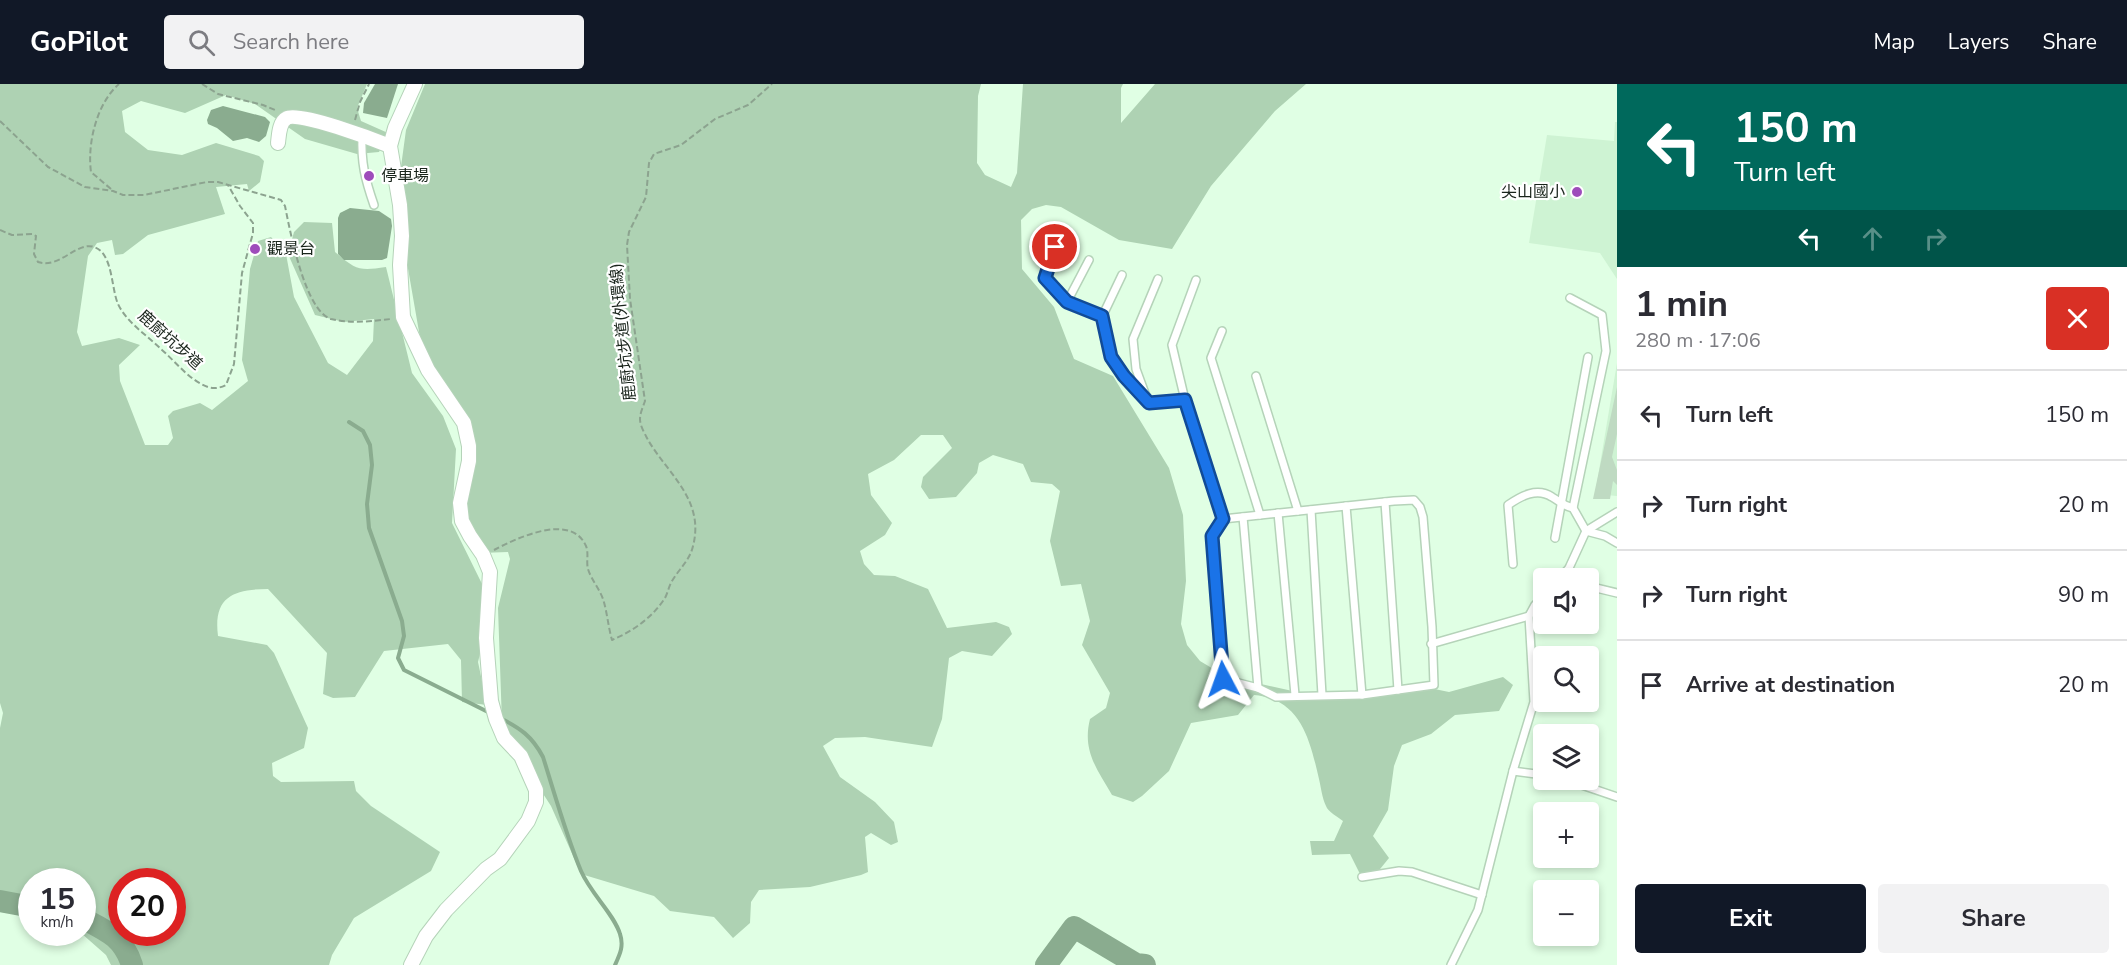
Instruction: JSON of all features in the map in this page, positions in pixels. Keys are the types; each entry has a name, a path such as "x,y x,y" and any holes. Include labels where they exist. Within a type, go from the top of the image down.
{"street":[{"path":"411,965 426,936 446,910 486,869 500,859 528,822 536,802 536,790 521,756 504,738 494,712 486,638 490,572 483,555 462,521 460,503 469,461 469,446 464,423 428,370 403,317 399,266 402,236 400,205 390,146 395,128 415,84"},
{"path":"278,143 281,124 285,118 301,117 357,133 390,146"}],"lane":[{"path":"357,133 364,176 374,205"},
{"path":"1055,247 1045,278 1067,302 1102,316"},
{"path":"1067,302 1089,260"},
{"path":"1122,275 1102,316 1111,357 1124,376 1149,403"},
{"path":"1149,403 1136,369 1133,339 1158,279"},
{"path":"1196,280 1172,345 1185,400 1223,519"},
{"path":"1570,298 1602,315 1606,351 1573,508 1586,531 1605,536 1617,543"},
{"path":"1222,330 1211,358 1260,515"},
{"path":"1555,538 1588,357"},
{"path":"1256,376 1298,511"},
{"path":"1149,403 1185,400"},
{"path":"1513,564 1508,505 1522,496 1538,492 1551,496 1562,506 1573,508"},
{"path":"1414,500 1420,507 1423,517 1434,685 1362,695 1276,697 1258,688 1223,679 1212,536 1223,519 1414,500"},
{"path":"1385,502 1398,690"},
{"path":"1346,506 1362,695"},
{"path":"1311,510 1322,695"},
{"path":"1569,568 1586,531 1617,512"},
{"path":"1278,513 1295,695"},
{"path":"1243,517 1258,688"},
{"path":"1599,589 1617,593"},
{"path":"1451,965 1478,910 1533,702 1529,616 1533,609"},
{"path":"1431,644 1529,616"},
{"path":"1513,771 1533,774"},
{"path":"1596,790 1617,797"},
{"path":"1362,877 1399,871 1482,895"}],"path":[{"path":"113,191 91,172 89,160 98,117 111,90 119,84"},
{"path":"202,84 218,94 272,108 285,118"},
{"path":"357,133 360,102 369,84"},
{"name":"鹿廚坑步道(外環線)","path":"483,555 542,531 558,529 572,531 581,538 587,548 588,570 603,600 612,640 626,634 643,622 666,597 672,581 687,562 693,546 696,525 692,507 681,483 660,458 644,432 640,420 645,401 627,267 629,232 646,197 649,163 654,154 681,145 715,119 748,105 772,84"},
{"path":"0,121 48,167 85,187 113,191 123,195 144,195 207,182 218,182 281,200 285,206 299,267 315,305 322,314 330,319 352,321 403,317"},
{"name":"鹿廚坑步道","path":"0,230 12,236 32,234 36,237 34,254 38,262 45,264 62,259 84,247 93,246 107,261 119,306 130,322 195,380 210,388 220,388 226,385 234,364 242,273 254,232 253,223 228,185"}],"shaded area":[{"path":"0,84 367,84 357,108 361,121 388,133 379,152 357,154 305,139 255,104 226,95 185,113 141,101 122,111 125,132 148,150 182,155 216,143 259,156 264,161 260,182 249,191 247,184 216,187 225,214 148,235 123,254 115,255 112,240 97,243 88,256 77,332 82,346 119,338 140,345 119,365 120,381 145,445 168,445 173,438 168,416 173,411 200,403 212,410 248,381 242,360 250,269 258,241 271,237 286,254 294,297 328,363 347,375 373,341 374,319 344,322 315,315 288,254 294,232 304,222 332,223 335,252 342,258 358,268 386,267 412,373 443,416 456,449 452,523 484,588 487,624 478,662 487,705 462,702 461,660 448,644 384,651 355,697 333,698 323,694 327,653 268,589 245,591 228,598 222,604 217,623 218,636 267,645 274,653 308,728 304,748 272,763 273,776 281,782 354,781 356,791 371,806 440,852 431,871 354,918 332,955 329,965 111,965 106,955 96,946 96,868 18,868 18,912 0,912 0,728 3,713 0,703"},
{"path":"375,84 398,84 387,118 363,113 364,103"},
{"path":"425,84 981,84 978,96 977,163 985,175 1011,187 1017,173 1023,84 1123,84 1121,123 1155,84 1306,84 1275,111 1211,186 1172,249 1119,240 1061,207 1046,205 1032,209 1021,220 1022,269 1054,307 1074,359 1113,376 1169,468 1183,515 1186,581 1181,624 1187,645 1200,661 1225,676 1324,698 1415,685 1449,692 1503,677 1513,685 1499,711 1455,715 1431,734 1402,745 1394,766 1388,810 1373,836 1389,858 1376,874 1360,874 1350,854 1312,855 1310,841 1334,841 1343,821 1327,808 1312,750 1301,724 1283,704 1270,698 1254,695 1238,715 1191,723 1169,771 1142,796 1133,802 1112,795 1092,759 1088,741 1090,719 1106,708 1110,693 1082,645 1090,621 1081,584 1061,586 1050,541 1060,491 1052,484 1031,482 1023,464 993,455 979,463 977,473 956,497 929,499 921,487 923,477 952,448 943,435 921,435 894,460 868,474 871,495 892,523 885,535 860,551 864,564 874,575 895,576 928,589 947,628 996,622 1009,627 1012,634 992,656 962,651 949,658 942,719 932,747 865,737 835,738 823,746 840,777 875,802 894,822 898,842 891,845 871,833 865,837 868,872 861,875 810,887 759,890 751,902 750,923 733,938 714,917 670,911 654,896 581,874 551,806 512,746 502,723 498,608 510,559 508,552 480,553 465,527 472,454 422,349 402,234 400,174 406,130"},
{"path":"223,106 265,117 270,122 266,136 259,142 247,138 233,141 208,124 207,120 211,110"},
{"name":"尖山國小","path":"1615,122 1617,122 1617,279 1600,253 1529,243 1547,135 1614,141"},
{"path":"350,208 379,211 391,219 387,258 344,260 338,254 338,218 340,213"},
{"path":"1617,363 1617,496 1595,494"},
{"path":"1617,387 1617,434 1612,457 1617,470 1617,485 1613,481 1610,499 1593,499"}],"waterway":[{"path":"349,422 363,431 370,445 372,465 367,504 369,528 402,621 404,636 398,658 404,670 490,713"},
{"path":"500,718 525,733 543,757 581,871 590,888 613,919 620,934 620,954 615,965"},
{"path":"0,901 18,904"},
{"path":"96,926 119,941 132,965"},
{"path":"1046,965 1074,927 1136,964 1145,965"}],"place":[{"name":"停車場","path":"369,176"},
{"name":"尖山國小","path":"1577,192"},
{"name":"觀景台","path":"255,249"}],"route":[{"path":"1055,247 1045,278 1067,302 1102,316 1111,357 1124,376 1149,403 1185,400 1223,519 1212,536 1223,679"}]}
